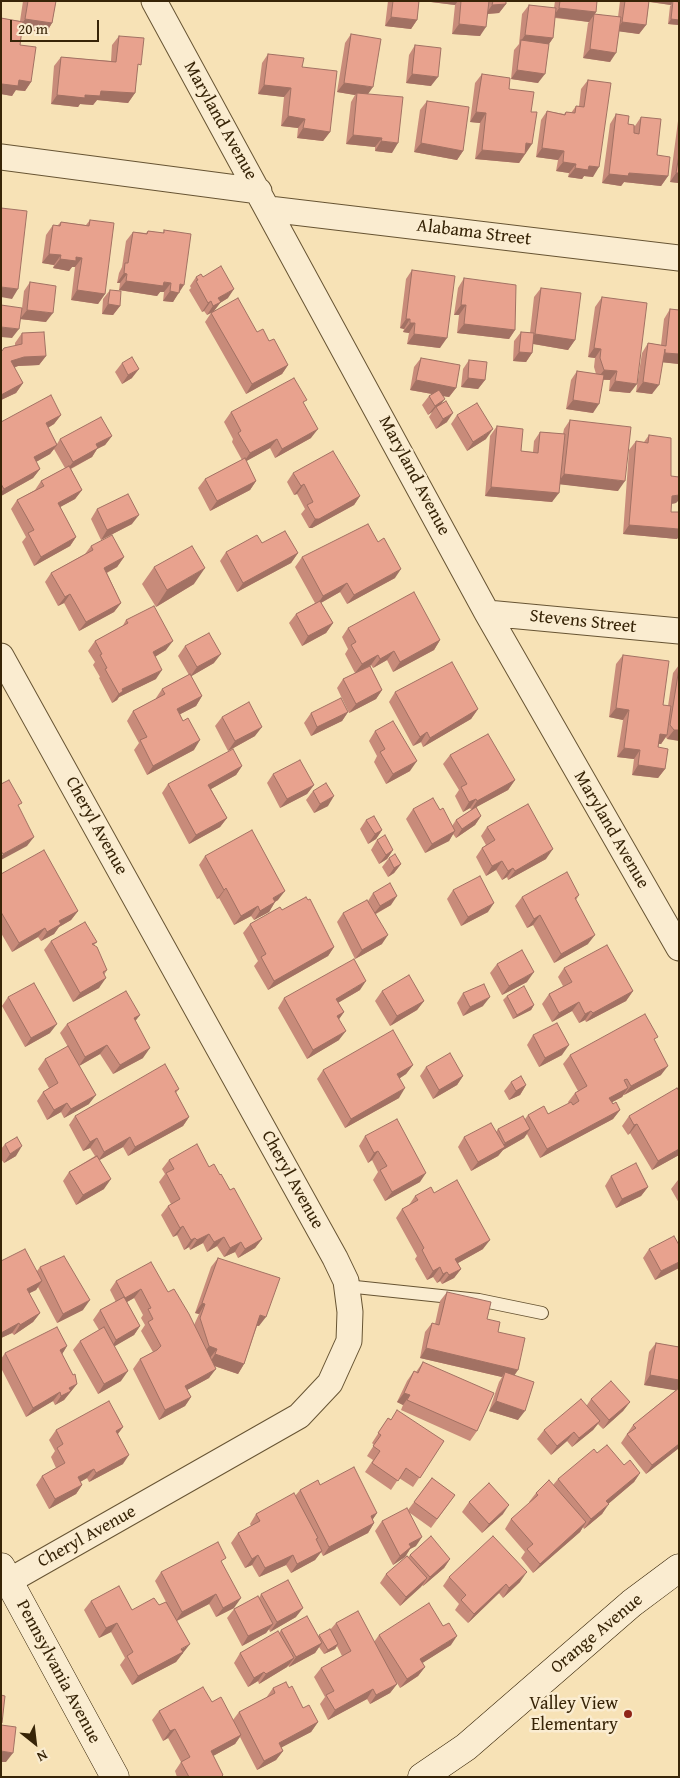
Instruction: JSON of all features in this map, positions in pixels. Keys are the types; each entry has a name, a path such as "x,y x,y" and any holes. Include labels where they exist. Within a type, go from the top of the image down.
{"street":[{"name":"Maryland Avenue","path":"154,1 264,200 487,613 679,948"},
{"name":"Alabama Street","path":"1,156 264,200 679,258"},
{"name":"Stevens Street","path":"487,613 679,632"},
{"name":"Cheryl Avenue","path":"1,656 335,1258 346,1286 350,1312 349,1341 330,1383 300,1416 5,1574"},
{"name":"Orange Avenue","path":"422,1777 466,1747 632,1603 679,1568"},
{"name":"Pennsylvania Avenue","path":"5,1574 115,1777"}],"lane":[{"path":"346,1286 479,1300 542,1313"}],"building":[{"path":"28,1 56,1 52,23 25,19"},
{"path":"393,1 419,1 417,20 391,17"},
{"path":"461,1 489,1 486,27 459,24"},
{"path":"493,1 506,1 506,4 492,5"},
{"path":"560,1 597,1 596,12 559,8"},
{"path":"625,1 649,1 646,25 622,22"},
{"path":"673,1 679,2 679,20 671,19"},
{"path":"529,5 556,8 553,38 525,35"},
{"path":"594,14 621,17 616,53 590,49"},
{"path":"1,18 23,22 20,45 36,47 31,82 19,80 18,86 2,84 1,88"},
{"path":"351,34 381,39 373,87 344,83"},
{"path":"119,36 144,38 141,65 138,64 135,93 101,91 100,96 85,95 85,98 57,95 61,57 116,62"},
{"path":"521,40 549,44 545,74 517,70"},
{"path":"415,45 441,48 438,77 412,74"},
{"path":"268,54 304,58 302,67 337,71 330,132 303,128 305,119 288,116 291,88 264,85"},
{"path":"482,74 510,78 509,89 534,92 531,112 537,112 532,144 526,143 525,154 482,150 486,113 476,112"},
{"path":"588,80 611,83 599,167 589,166 588,170 575,168 576,164 563,162 564,151 542,148 547,111 565,115 566,112 575,113 576,106 584,107"},
{"path":"357,93 403,97 398,143 381,141 382,138 353,135"},
{"path":"427,101 469,107 463,151 421,143"},
{"path":"616,114 629,116 628,124 634,125 634,133 639,134 641,117 661,119 657,155 670,157 668,176 629,173 628,176 609,174"},
{"path":"679,155 679,173 676,173"},
{"path":"1,208 27,211 18,289 1,287"},
{"path":"90,220 114,223 105,294 77,290 82,258 76,257 76,261 60,259 61,255 49,254 53,225 60,226 61,222 89,226"},
{"path":"164,230 191,234 184,285 180,284 179,293 170,291 171,283 164,282 163,286 126,281 127,274 124,273 125,263 128,263 133,232 147,234 148,231 164,233"},
{"path":"221,266 234,289 218,298 221,302 213,306 211,301 208,303 196,281 198,280 196,277 201,274 203,277"},
{"path":"412,270 455,276 447,338 414,334 415,323 410,323 410,319 406,319"},
{"path":"464,278 516,285 515,330 464,324 466,305 461,305"},
{"path":"30,282 56,286 53,313 27,310"},
{"path":"541,288 581,293 575,340 535,334"},
{"path":"110,290 121,291 120,306 108,304"},
{"path":"602,297 647,303 637,384 615,381 617,371 604,370 600,358 601,349 594,348"},
{"path":"238,298 257,332 263,329 269,341 274,339 288,365 252,384 211,313"},
{"path":"1,305 22,308 19,329 1,327"},
{"path":"670,309 679,310 679,354 665,353 665,349 659,385 643,382 648,343 666,346"},
{"path":"44,332 46,356 24,357 11,361 23,383 1,395 1,350 22,344 22,333"},
{"path":"521,332 534,333 532,353 519,352"},
{"path":"132,357 139,369 128,375 122,363"},
{"path":"421,358 460,365 456,388 416,380"},
{"path":"469,360 487,362 485,380 468,378"},
{"path":"577,371 604,375 599,404 573,400"},
{"path":"294,378 307,400 303,402 318,429 282,449 277,439 250,453 238,433 241,431 231,412"},
{"path":"439,390 445,399 435,406 429,396"},
{"path":"51,395 61,415 46,423 57,445 34,457 40,469 4,489 1,484 1,422"},
{"path":"446,401 453,413 443,419 436,407"},
{"path":"477,403 493,429 473,442 457,415"},
{"path":"101,417 112,436 96,444 98,448 73,462 60,439"},
{"path":"570,420 631,427 625,481 564,474"},
{"path":"497,426 523,429 521,451 538,453 540,432 565,434 559,493 491,487"},
{"path":"649,435 671,438 671,476 679,477 679,495 672,496 671,512 679,512 679,529 629,525 636,441 648,443"},
{"path":"333,451 360,496 319,519 315,519 307,505 313,502 304,484 301,486 293,473"},
{"path":"245,458 256,481 217,501 205,479"},
{"path":"69,466 82,490 58,503 76,537 41,557 28,533 34,530 17,500 44,486 41,481"},
{"path":"128,494 139,515 107,530 97,509"},
{"path":"368,524 378,542 384,538 401,569 354,595 347,583 323,596 302,557"},
{"path":"285,531 298,553 243,583 226,552 257,535 262,543"},
{"path":"112,535 124,557 104,568 121,603 86,622 70,594 65,597 51,573 93,550 91,546"},
{"path":"192,546 205,568 167,590 154,567"},
{"path":"414,592 440,640 400,662 394,651 380,659 378,655 362,664 351,645 356,642 348,628"},
{"path":"320,601 333,623 308,636 296,614"},
{"path":"154,606 173,641 153,652 162,670 122,689 123,691 119,694 105,669 107,668 100,655 102,654 95,641 128,623 126,620"},
{"path":"209,633 221,654 197,667 185,646"},
{"path":"623,655 669,661 663,705 671,706 667,735 660,734 658,747 668,749 665,769 638,765 640,750 624,748 629,710 616,708"},
{"path":"452,662 478,709 430,738 427,732 420,737 395,692"},
{"path":"370,666 382,690 356,704 343,679"},
{"path":"679,668 679,730 674,730 670,725"},
{"path":"190,674 202,696 177,709 183,721 188,718 200,740 153,766 140,740 147,737 133,711 165,694 162,689"},
{"path":"341,698 348,712 317,727 311,713"},
{"path":"249,702 262,727 235,741 222,717"},
{"path":"393,721 417,761 393,774 380,752 385,749 375,731"},
{"path":"488,734 515,780 477,801 476,799 469,802 461,787 467,784 450,755"},
{"path":"233,749 242,766 208,785 227,818 196,835 168,784"},
{"path":"300,760 314,785 287,799 273,774"},
{"path":"9,780 22,803 18,805 34,837 3,854 1,851 1,784"},
{"path":"326,783 334,796 320,804 313,791"},
{"path":"433,798 440,810 443,808 455,831 432,844 413,809"},
{"path":"528,804 553,849 515,871 513,868 508,871 502,861 492,866 482,848 495,840 487,827"},
{"path":"476,807 481,816 462,829 456,820"},
{"path":"374,816 382,830 375,834 366,820"},
{"path":"252,830 285,891 273,898 275,902 260,911 258,906 241,916 226,888 224,890 205,856"},
{"path":"385,835 393,850 386,855 377,840"},
{"path":"44,850 78,911 59,921 61,924 47,932 45,928 19,943 1,912 1,874"},
{"path":"395,854 401,864 394,868 389,858"},
{"path":"567,872 579,895 575,898 595,935 561,954 540,915 534,919 522,897"},
{"path":"480,876 494,903 468,917 453,890"},
{"path":"390,883 397,896 380,906 373,893"},
{"path":"306,897 308,900 310,899 334,947 274,981 261,957 266,954 250,924 280,907 282,910"},
{"path":"367,900 388,935 362,950 343,913"},
{"path":"85,922 97,942 92,944 97,947 107,970 103,972 106,978 80,993 51,941"},
{"path":"607,945 633,991 593,1013 591,1011 585,1014 579,1002 559,1013 549,994 572,982 564,968"},
{"path":"522,950 534,972 509,986 497,964"},
{"path":"354,959 366,981 336,999 344,1012 337,1016 346,1031 313,1050 284,998"},
{"path":"409,975 424,1001 397,1016 382,991"},
{"path":"34,983 57,1024 31,1038 8,997"},
{"path":"484,984 490,997 470,1007 463,993"},
{"path":"524,986 534,1005 517,1015 507,996"},
{"path":"126,991 140,1015 134,1018 150,1048 120,1065 107,1045 85,1057 67,1024"},
{"path":"645,1014 658,1037 654,1039 668,1066 631,1086 627,1079 624,1080 628,1088 609,1098 613,1104 616,1102 620,1110 547,1149 528,1115 544,1106 548,1114 571,1102 573,1105 579,1101 575,1093 587,1086 570,1055"},
{"path":"557,1023 569,1045 545,1058 533,1035"},
{"path":"393,1030 413,1065 397,1074 405,1088 351,1119 323,1070"},
{"path":"68,1046 96,1095 71,1109 67,1103 54,1110 43,1092 58,1083 45,1059"},
{"path":"450,1053 463,1076 439,1090 426,1067"},
{"path":"165,1064 179,1089 175,1091 189,1117 135,1147 130,1137 104,1152 97,1138 90,1142 75,1116"},
{"path":"521,1076 526,1085 516,1091 511,1082"},
{"path":"677,1088 679,1091 679,1149 658,1161 637,1124 634,1125 629,1116"},
{"path":"523,1116 530,1129 505,1143 498,1129"},
{"path":"397,1119 426,1173 392,1192 380,1170 387,1166 378,1151 374,1153 365,1136"},
{"path":"491,1123 505,1147 478,1162 464,1137"},
{"path":"17,1137 22,1146 10,1154 5,1144"},
{"path":"197,1144 209,1167 214,1164 230,1190 234,1188 262,1239 245,1249 241,1242 230,1248 224,1237 214,1242 209,1234 197,1240 195,1238 191,1240 183,1226 180,1228 168,1206 180,1199 166,1173 174,1169 169,1160"},
{"path":"97,1156 111,1179 83,1195 69,1172"},
{"path":"636,1163 648,1187 622,1199 611,1176"},
{"path":"457,1180 490,1240 455,1259 461,1269 449,1275 447,1272 443,1274 440,1267 433,1271 422,1250 424,1248 402,1209 418,1200 415,1196 431,1187 434,1193"},
{"path":"674,1236 679,1245 679,1262 661,1271 649,1249"},
{"path":"25,1249 42,1281 27,1289 40,1313 20,1325 19,1323 1,1333 1,1261"},
{"path":"64,1256 90,1300 63,1314 40,1267"},
{"path":"218,1258 280,1278 266,1317 260,1315 244,1364 215,1354 217,1349 209,1346 200,1318 205,1304 202,1303"},
{"path":"151,1262 168,1292 174,1289 189,1314 216,1369 185,1386 191,1397 165,1410 140,1359 161,1346 148,1322 153,1319 148,1309 151,1308 141,1289 125,1298 116,1281"},
{"path":"447,1292 491,1302 487,1319 500,1322 498,1332 525,1338 518,1370 426,1348 432,1323 439,1325"},
{"path":"124,1297 140,1326 116,1340 100,1310"},
{"path":"57,1327 67,1346 60,1350 73,1375 75,1374 77,1384 69,1388 71,1391 61,1396 60,1392 33,1408 5,1353"},
{"path":"104,1327 128,1371 104,1384 80,1341"},
{"path":"656,1343 679,1347 679,1380 650,1375"},
{"path":"423,1362 494,1393 477,1431 407,1400 410,1395 404,1393 414,1371 418,1373"},
{"path":"505,1372 534,1382 525,1411 496,1401"},
{"path":"611,1381 630,1402 609,1420 591,1399"},
{"path":"679,1388 679,1444 652,1465 627,1434 636,1428 633,1425"},
{"path":"581,1399 600,1421 579,1438 574,1432 557,1446 544,1430"},
{"path":"109,1401 123,1427 116,1431 129,1455 96,1473 94,1469 78,1477 82,1485 55,1499 42,1476 65,1463 57,1448 63,1444 56,1430"},
{"path":"397,1410 444,1441 420,1478 406,1468 398,1481 372,1463 380,1451 373,1446 381,1435 378,1433 388,1418 391,1420"},
{"path":"607,1445 624,1465 630,1460 640,1473 606,1501 609,1504 591,1519 558,1479 594,1449 597,1453"},
{"path":"354,1467 377,1513 371,1516 374,1523 329,1547 300,1490 318,1480 320,1485"},
{"path":"432,1478 455,1495 437,1519 414,1502"},
{"path":"549,1480 586,1522 540,1564 527,1549 533,1544 511,1519 538,1495 536,1493"},
{"path":"489,1483 509,1505 489,1524 469,1502"},
{"path":"294,1493 318,1538 316,1539 322,1551 297,1564 293,1555 265,1568 258,1555 252,1559 238,1533 260,1521 256,1514"},
{"path":"407,1508 422,1537 409,1544 411,1547 400,1556 382,1521"},
{"path":"431,1536 450,1559 430,1577 410,1555"},
{"path":"493,1536 527,1572 509,1588 506,1584 474,1614 461,1600 466,1595 449,1577"},
{"path":"218,1542 226,1558 221,1561 241,1598 223,1608 216,1594 182,1612 161,1572"},
{"path":"407,1556 427,1578 406,1597 386,1574"},
{"path":"288,1580 303,1608 277,1622 261,1594"},
{"path":"119,1586 132,1610 154,1598 159,1605 166,1602 190,1644 181,1649 183,1652 138,1676 127,1656 133,1652 117,1623 106,1628 91,1601"},
{"path":"258,1596 273,1624 248,1636 234,1609"},
{"path":"429,1603 443,1626 449,1623 457,1636 420,1659 425,1667 407,1679 379,1635"},
{"path":"358,1611 397,1684 376,1695 373,1689 335,1710 326,1695 334,1691 321,1668 351,1651 336,1623"},
{"path":"307,1616 322,1643 296,1657 281,1630"},
{"path":"330,1629 338,1644 328,1650 319,1635"},
{"path":"278,1631 294,1658 266,1674 264,1672 254,1678 240,1653"},
{"path":"286,1682 289,1688 292,1686 303,1708 309,1705 318,1722 279,1743 283,1751 264,1761 239,1712 275,1693 273,1688"},
{"path":"203,1687 212,1702 221,1697 241,1735 211,1751 223,1775 221,1777 189,1777 181,1762 190,1757 175,1729 170,1731 159,1711"},
{"path":"1,1695 5,1696 2,1723 1,1723"},
{"path":"1,1725 16,1727 13,1753 1,1751"}],"place":[{"name":"Valley View Elementary","path":"628,1714"}]}
